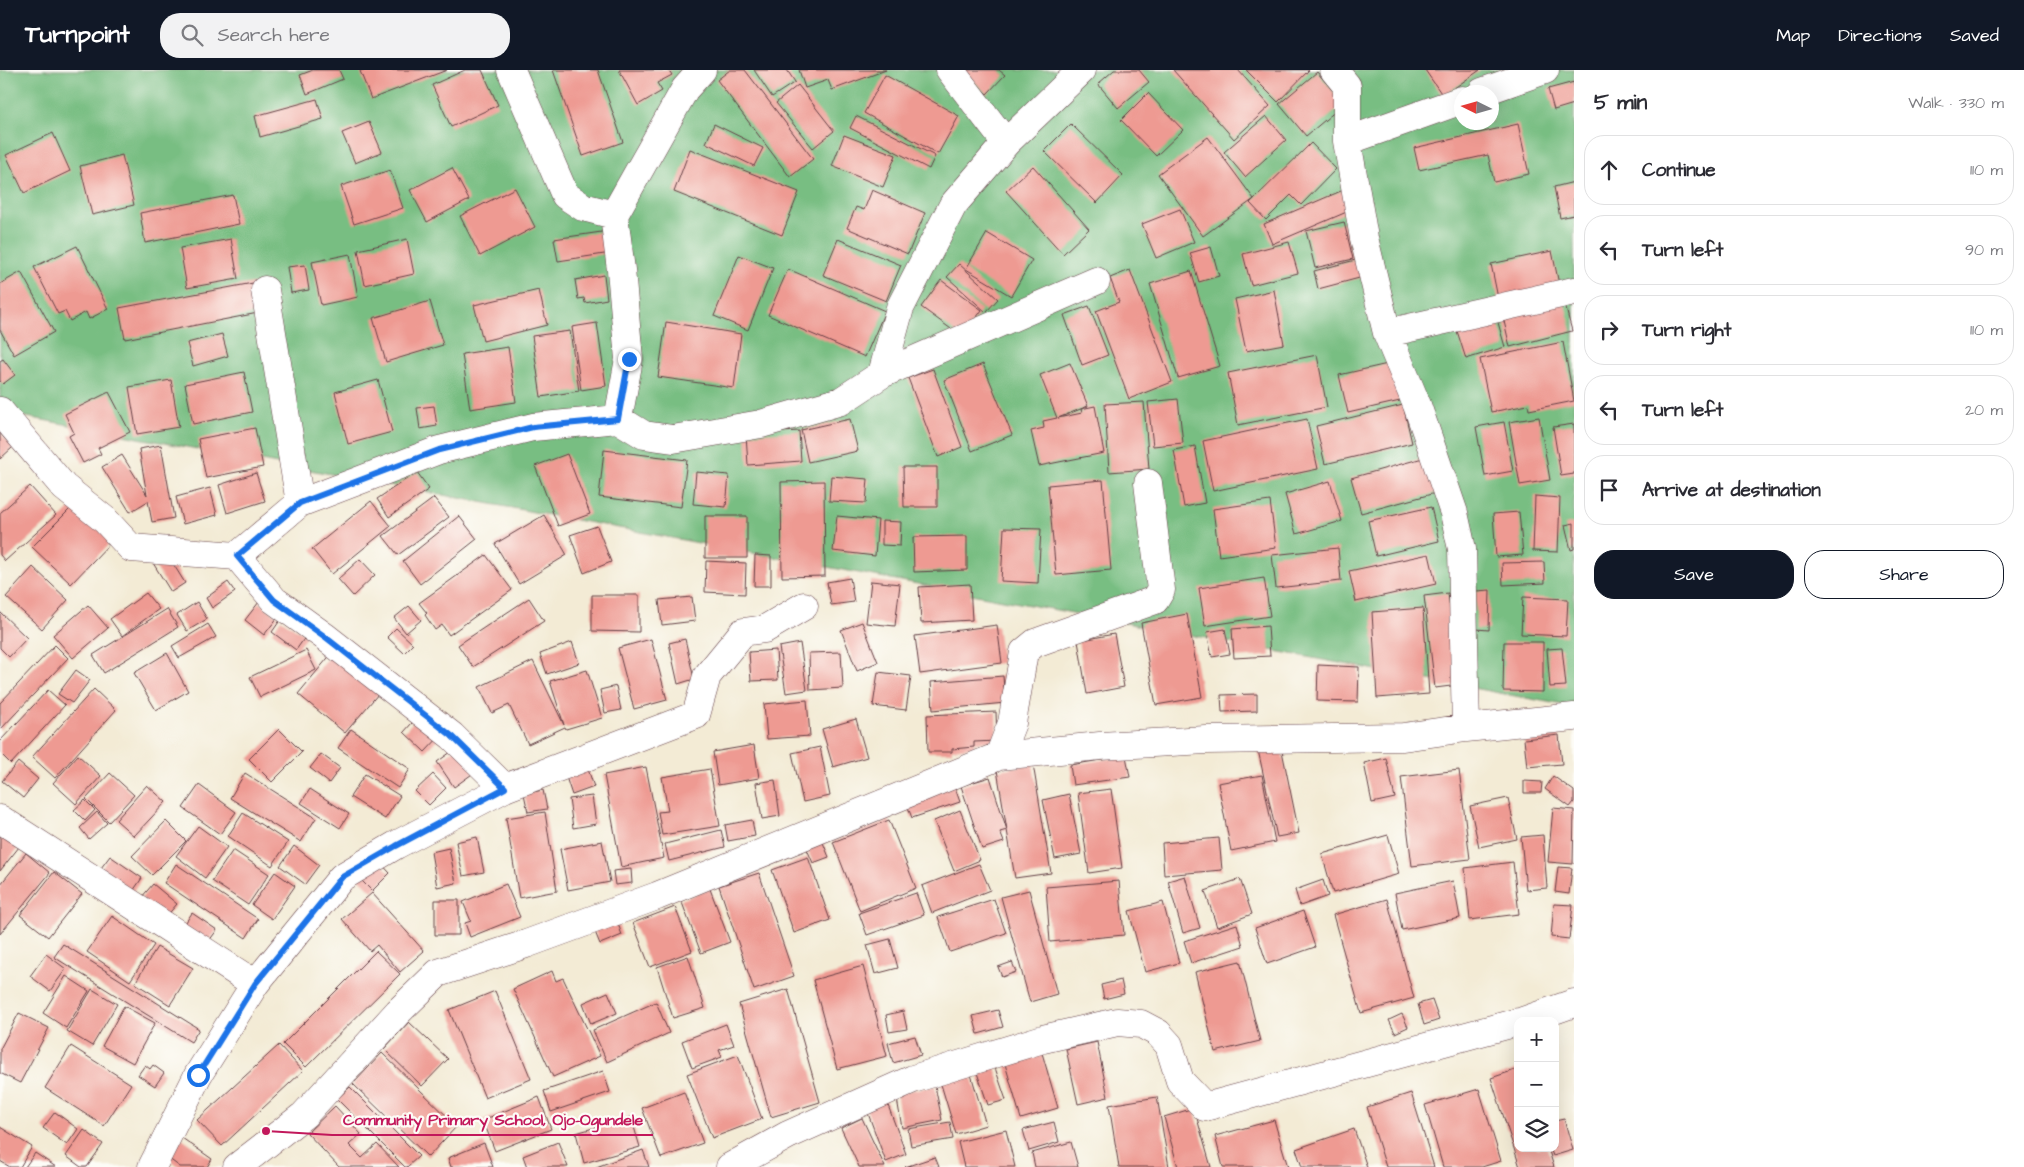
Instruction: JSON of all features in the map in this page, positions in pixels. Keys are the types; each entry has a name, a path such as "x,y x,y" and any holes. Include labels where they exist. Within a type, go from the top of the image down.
{"street":[{"path":"511,70 565,196 583,206 614,215"},
{"path":"618,419 629,359 614,215 686,89 702,70"},
{"path":"950,70 1006,143"},
{"path":"882,374 900,308 953,205 1006,143 1082,70"},
{"path":"1334,70 1347,86 1347,141 1364,238 1387,333 1423,423 1454,513 1462,549 1466,728"},
{"path":"1499,86 1545,70"},
{"path":"1347,141 1454,103"},
{"path":"0,412 64,487 105,520 131,548 237,556 300,503 439,450 533,427 618,419 644,435 674,439 761,424 841,401 882,374 1096,281"},
{"path":"265,290 300,503"},
{"path":"1387,333 1574,291"},
{"path":"999,756 1012,723 1024,652 1035,643 1155,600 1160,590 1148,483"},
{"path":"237,556 274,600 324,636 452,736 505,788"},
{"path":"152,1167 198,1075 255,984 342,877 505,788 696,715 707,676 743,632 765,629 804,606"},
{"path":"237,1167 304,1115 398,1012 438,973 526,944 657,896 999,756 1100,746 1206,740 1403,738 1466,728 1574,717"},
{"path":"0,819 255,984"},
{"path":"1534,1017 1574,1003"},
{"path":"730,1167 788,1135 913,1079 1043,1039 1117,1022 1141,1024 1158,1034 1169,1045 1180,1081 1205,1107 1514,1023"}],"green space":[{"path":"0,70 1574,70 1574,707 0,412"}],"building":[{"path":"313,70 339,70 343,79 307,94 300,75"},
{"path":"447,70 371,99 360,71"},
{"path":"465,70 482,70 498,105 451,127 432,85"},
{"path":"553,70 598,70 623,142 583,156"},
{"path":"619,70 669,70 672,75 657,83 662,91 638,105"},
{"path":"730,70 745,70 813,159 790,177 717,80"},
{"path":"754,70 787,70 795,82 772,97"},
{"path":"799,70 886,70 832,90 828,80 805,88"},
{"path":"962,70 999,70 1005,75 987,94"},
{"path":"1114,70 1139,70 1149,82 1118,108 1098,84"},
{"path":"1173,70 1238,70 1270,106 1234,139"},
{"path":"1246,70 1309,70 1278,102"},
{"path":"1425,70 1480,70 1459,85 1454,85 1454,88 1443,96"},
{"path":"1317,72 1344,104 1306,136 1279,104"},
{"path":"885,75 959,116 938,154 864,113"},
{"path":"1574,82 1574,104 1554,110 1548,89"},
{"path":"798,85 834,131 813,148 776,103"},
{"path":"1148,93 1183,130 1156,156 1121,120"},
{"path":"317,99 323,119 260,137 255,116"},
{"path":"856,116 935,156 929,169 850,128"},
{"path":"1266,116 1286,140 1245,177 1224,152"},
{"path":"369,122 382,152 355,163 342,133"},
{"path":"714,124 763,148 754,166 706,143"},
{"path":"1071,124 1123,175 1097,203 1044,151"},
{"path":"1518,124 1529,174 1494,182 1488,155 1419,170 1414,148 1499,130 1499,128"},
{"path":"53,133 70,171 24,193 6,155"},
{"path":"844,135 896,155 883,187 832,166"},
{"path":"1208,137 1254,199 1203,236 1158,174"},
{"path":"1311,143 1336,169 1301,205 1291,195 1266,220 1250,203"},
{"path":"690,149 799,192 782,235 674,192"},
{"path":"122,155 134,205 92,215 80,166"},
{"path":"1033,166 1089,229 1063,254 1006,191"},
{"path":"452,168 469,200 427,222 410,190"},
{"path":"390,170 403,208 354,224 341,186"},
{"path":"1574,182 1574,215 1560,218 1554,187"},
{"path":"515,188 535,227 480,256 460,216"},
{"path":"1348,188 1356,208 1272,244 1264,224"},
{"path":"872,190 925,213 908,254 847,228 856,207 864,210"},
{"path":"233,195 239,224 145,243 140,213"},
{"path":"1180,209 1194,242 1156,258 1142,224"},
{"path":"1344,222 1353,259 1315,268 1306,231"},
{"path":"608,231 611,253 558,261 554,239"},
{"path":"987,233 1032,260 1011,296 966,269"},
{"path":"231,239 238,279 187,288 180,248"},
{"path":"407,239 414,274 365,285 358,250"},
{"path":"838,239 901,265 886,301 823,275"},
{"path":"1289,242 1298,273 1251,285 1243,254"},
{"path":"77,246 108,309 89,319 86,312 70,321 65,311 58,314 34,267"},
{"path":"1211,247 1219,276 1199,282 1190,253"},
{"path":"1552,251 1560,289 1499,303 1491,264"},
{"path":"350,254 358,297 321,305 312,262"},
{"path":"739,255 773,268 748,330 714,316"},
{"path":"1363,258 1367,276 1318,289 1314,271"},
{"path":"959,264 998,299 986,312 947,277"},
{"path":"305,265 309,290 291,293 287,267"},
{"path":"788,269 885,311 865,357 768,315"},
{"path":"1130,270 1172,382 1129,399 1096,311 1119,302 1110,278"},
{"path":"1191,271 1220,366 1178,378 1150,284"},
{"path":"21,272 54,332 14,355 0,330 0,284"},
{"path":"604,275 607,299 585,303 584,298 578,299 575,280"},
{"path":"941,280 982,310 962,337 921,307"},
{"path":"253,283 258,313 125,339 119,308"},
{"path":"539,290 547,325 483,341 474,305"},
{"path":"1274,290 1284,344 1246,351 1235,299"},
{"path":"430,301 443,345 386,362 373,318"},
{"path":"1564,301 1572,331 1510,347 1503,317"},
{"path":"1089,306 1108,355 1082,365 1064,315"},
{"path":"1497,319 1505,347 1466,359 1457,331"},
{"path":"666,322 741,334 734,388 658,377"},
{"path":"597,323 606,386 581,390 572,327"},
{"path":"570,331 579,391 541,397 532,336"},
{"path":"222,334 228,356 193,366 187,343"},
{"path":"1563,342 1574,401 1529,410 1528,405 1491,412 1480,359"},
{"path":"508,347 516,402 470,409 462,354"},
{"path":"1317,355 1327,407 1238,425 1228,373"},
{"path":"3,359 15,375 3,384 0,381 0,361"},
{"path":"1070,363 1088,406 1058,418 1082,413 1081,409 1095,406 1104,453 1039,466 1031,431 1044,428 1043,421 1057,418 1040,375"},
{"path":"1392,363 1400,401 1348,413 1339,375"},
{"path":"983,364 1012,435 972,451 944,380"},
{"path":"933,369 962,447 938,457 908,378"},
{"path":"244,372 252,412 193,424 185,384"},
{"path":"171,380 179,427 137,434 129,387"},
{"path":"378,380 392,432 348,444 335,392"},
{"path":"109,392 130,432 98,448 101,454 83,463 69,436 74,433 65,414"},
{"path":"1178,399 1183,443 1153,446 1148,402"},
{"path":"1144,402 1149,469 1109,472 1105,404"},
{"path":"1403,405 1412,443 1325,464 1316,426"},
{"path":"434,406 437,426 420,429 417,408"},
{"path":"1539,417 1550,480 1520,485 1509,422"},
{"path":"850,419 858,451 808,462 801,430"},
{"path":"1307,419 1318,469 1213,491 1203,441"},
{"path":"1504,422 1513,471 1485,476 1476,427"},
{"path":"1574,424 1574,474 1561,476 1553,427"},
{"path":"255,428 263,467 206,478 198,439"},
{"path":"799,431 801,461 748,465 746,434"},
{"path":"0,433 13,447 0,459"},
{"path":"161,445 174,518 152,522 148,501 130,512 102,467 122,455 147,495 139,449"},
{"path":"1195,446 1205,503 1184,507 1174,450"},
{"path":"604,450 687,460 681,507 599,497"},
{"path":"567,454 590,514 558,526 535,466"},
{"path":"1430,456 1439,492 1361,513 1351,478"},
{"path":"903,467 937,467 937,507 904,507"},
{"path":"417,472 429,489 389,517 377,499"},
{"path":"696,472 729,475 726,507 693,504"},
{"path":"256,473 265,501 227,513 219,485"},
{"path":"831,476 868,479 866,503 829,501"},
{"path":"1103,480 1111,570 1056,575 1048,485"},
{"path":"824,481 825,576 782,577 781,482"},
{"path":"1330,481 1342,521 1296,534 1285,494"},
{"path":"30,486 56,515 5,561 0,555 0,513"},
{"path":"210,488 217,515 183,524 176,497"},
{"path":"1535,496 1560,498 1558,552 1533,551"},
{"path":"434,498 449,517 398,555 383,536"},
{"path":"371,501 391,526 332,574 312,549"},
{"path":"1270,501 1276,548 1219,556 1213,509"},
{"path":"75,504 112,541 71,584 32,547"},
{"path":"1431,507 1439,541 1376,556 1368,521"},
{"path":"1519,512 1523,555 1496,557 1493,514"},
{"path":"544,515 567,555 519,584 495,544"},
{"path":"459,516 477,539 420,584 403,561"},
{"path":"705,516 747,516 747,558 705,558"},
{"path":"837,516 878,520 875,556 833,551"},
{"path":"882,521 901,522 900,546 882,545"},
{"path":"1574,523 1574,549 1571,550 1565,525"},
{"path":"597,526 611,562 584,573 570,535"},
{"path":"1004,528 1041,529 1038,583 1001,581"},
{"path":"967,536 967,570 914,572 913,537"},
{"path":"1338,548 1341,581 1276,588 1272,555"},
{"path":"167,554 185,583 171,592 153,563"},
{"path":"1429,554 1436,584 1356,602 1349,571"},
{"path":"486,555 512,590 449,635 442,625 435,630 425,615 427,613 419,603"},
{"path":"755,555 771,556 771,586 754,586"},
{"path":"360,559 375,575 353,596 338,579"},
{"path":"706,561 746,563 745,594 705,592"},
{"path":"1544,562 1545,583 1503,585 1502,563"},
{"path":"33,567 68,600 42,629 6,597"},
{"path":"850,578 854,602 831,605 827,582"},
{"path":"1264,578 1270,616 1205,626 1199,588"},
{"path":"871,581 900,584 895,626 866,623"},
{"path":"228,582 235,592 212,608 206,598"},
{"path":"970,584 972,620 921,623 919,587"},
{"path":"1490,590 1489,630 1476,629 1476,591"},
{"path":"146,593 159,609 122,636 110,619"},
{"path":"1448,593 1459,685 1435,688 1424,596"},
{"path":"592,595 639,595 639,632 592,631"},
{"path":"692,597 695,621 662,625 659,600"},
{"path":"1523,597 1568,599 1566,636 1521,634"},
{"path":"529,598 544,621 473,667 458,645"},
{"path":"197,602 207,619 187,631 177,615"},
{"path":"259,602 278,617 264,635 245,620"},
{"path":"88,605 108,628 73,658 53,635"},
{"path":"409,606 421,620 406,633 394,618"},
{"path":"1423,608 1429,694 1377,698 1372,612"},
{"path":"167,609 178,627 104,673 93,655"},
{"path":"0,612 27,638 9,657 0,648"},
{"path":"1187,614 1202,697 1156,705 1141,623"},
{"path":"281,619 306,636 296,650 272,632"},
{"path":"862,622 878,662 857,671 841,630"},
{"path":"208,624 216,637 179,658 172,646"},
{"path":"997,625 1002,663 920,674 915,636"},
{"path":"1268,626 1270,656 1234,658 1232,629"},
{"path":"396,628 413,644 404,653 387,637"},
{"path":"1225,629 1230,654 1212,657 1207,632"},
{"path":"1114,634 1124,687 1087,694 1078,641"},
{"path":"651,639 667,700 634,709 618,648"},
{"path":"685,639 694,679 678,684 669,643"},
{"path":"572,642 579,663 547,674 540,654"},
{"path":"1504,642 1543,642 1543,692 1503,691"},
{"path":"800,643 807,690 786,693 779,647"},
{"path":"55,645 68,658 0,730 0,703"},
{"path":"1562,648 1566,686 1550,687 1547,649"},
{"path":"306,650 316,670 260,697 250,677"},
{"path":"776,650 778,680 751,681 749,652"},
{"path":"841,652 843,688 810,690 809,653"},
{"path":"167,653 188,691 156,710 134,673"},
{"path":"332,653 379,693 345,733 298,694"},
{"path":"533,661 564,725 550,681 587,670 602,718 566,729 565,727 528,744 509,705 492,713 479,687"},
{"path":"1318,665 1359,667 1358,702 1317,701"},
{"path":"76,670 90,680 72,703 58,694"},
{"path":"878,672 911,676 906,710 873,706"},
{"path":"1003,676 1005,703 933,710 931,682"},
{"path":"616,686 621,710 605,713 600,690"},
{"path":"94,689 116,710 55,778 32,757"},
{"path":"48,690 65,705 11,764 0,753 0,741"},
{"path":"1257,694 1257,711 1222,712 1221,695"},
{"path":"807,700 810,736 767,739 764,704"},
{"path":"996,712 997,741 974,742 974,747 952,749 952,752 928,752 927,715"},
{"path":"419,715 441,735 425,752 404,732"},
{"path":"856,719 867,757 833,767 822,729"},
{"path":"279,729 302,752 272,782 249,759"},
{"path":"351,729 410,769 398,788 338,748"},
{"path":"1559,735 1562,764 1527,767 1524,739"},
{"path":"754,745 759,778 718,785 713,752"},
{"path":"1281,746 1299,833 1277,837 1258,750"},
{"path":"458,747 475,772 454,787 437,762"},
{"path":"820,747 830,796 803,802 792,753"},
{"path":"321,754 340,768 329,783 310,768"},
{"path":"78,755 101,776 76,804 53,783"},
{"path":"1126,756 1130,777 1073,785 1070,765"},
{"path":"1386,758 1395,798 1372,803 1364,763"},
{"path":"18,762 38,779 23,798 2,781"},
{"path":"1033,764 1051,873 1015,878 997,770"},
{"path":"646,767 664,858 621,867 604,775"},
{"path":"588,769 594,787 572,795 566,777"},
{"path":"710,769 720,826 662,835 658,812 668,811 662,777"},
{"path":"1459,770 1470,859 1412,866 1401,777"},
{"path":"110,773 134,795 109,822 86,799"},
{"path":"245,773 316,818 301,842 230,798"},
{"path":"365,774 400,796 385,819 350,797"},
{"path":"433,774 446,788 429,805 415,791"},
{"path":"1262,775 1275,842 1231,851 1218,783"},
{"path":"1553,776 1574,791 1574,802 1570,807 1545,789"},
{"path":"990,777 1007,830 1000,832 1004,842 982,849 961,786"},
{"path":"775,780 780,816 762,819 756,783"},
{"path":"1524,781 1542,782 1541,793 1524,793"},
{"path":"147,785 166,802 134,836 116,820"},
{"path":"199,785 236,812 220,834 183,808"},
{"path":"954,785 960,802 912,818 906,802"},
{"path":"310,789 349,814 340,828 301,803"},
{"path":"1111,789 1122,868 1089,873 1078,793"},
{"path":"543,790 547,809 528,812 524,794"},
{"path":"1069,794 1081,854 1055,859 1043,800"},
{"path":"592,796 596,824 573,828 569,799"},
{"path":"1508,798 1517,839 1479,847 1470,806"},
{"path":"85,800 95,810 85,821 74,810"},
{"path":"1553,808 1574,810 1573,864 1548,862"},
{"path":"960,810 980,860 954,871 934,821"},
{"path":"97,812 107,823 89,839 80,828"},
{"path":"545,812 557,891 519,898 506,818"},
{"path":"243,813 288,842 272,866 228,836"},
{"path":"752,820 755,836 728,841 725,825"},
{"path":"889,820 916,888 860,911 833,842"},
{"path":"166,821 186,841 152,875 132,856"},
{"path":"198,826 227,847 205,878 176,856"},
{"path":"0,829 23,842 0,871"},
{"path":"721,830 725,847 669,861 665,844"},
{"path":"819,833 829,857 813,863 803,840"},
{"path":"1388,835 1399,874 1333,893 1322,854"},
{"path":"1543,835 1547,888 1526,890 1521,837"},
{"path":"477,837 484,872 463,876 456,842"},
{"path":"1219,838 1222,870 1164,875 1162,843"},
{"path":"602,841 610,882 568,890 560,849"},
{"path":"294,846 319,865 305,884 280,866"},
{"path":"449,848 456,883 437,887 431,852"},
{"path":"233,850 269,874 248,905 212,881"},
{"path":"26,853 50,873 0,934 0,885"},
{"path":"110,856 142,878 131,894 98,872"},
{"path":"808,857 830,920 794,933 772,870"},
{"path":"377,859 390,873 372,891 359,878"},
{"path":"1513,862 1519,914 1470,920 1465,868"},
{"path":"176,864 258,919 246,938 164,883"},
{"path":"979,864 990,890 932,913 922,886"},
{"path":"1558,867 1572,868 1569,894 1555,892"},
{"path":"631,869 632,883 615,885 613,871"},
{"path":"54,872 82,894 48,937 20,915"},
{"path":"275,872 295,886 272,919 252,905"},
{"path":"759,873 794,976 754,990 719,886"},
{"path":"1185,876 1200,928 1183,933 1168,881"},
{"path":"1240,879 1252,914 1217,927 1205,891"},
{"path":"1323,880 1328,896 1300,906 1295,890"},
{"path":"1119,881 1124,935 1050,942 1046,887"},
{"path":"1453,881 1460,918 1402,930 1395,893"},
{"path":"153,884 177,904 165,918 141,898"},
{"path":"506,884 520,917 470,937 465,923 471,921 463,902"},
{"path":"710,889 730,942 701,953 681,900"},
{"path":"1029,890 1057,994 1030,1002 1001,897"},
{"path":"372,893 424,951 400,972 377,945 370,951 342,919"},
{"path":"916,893 924,915 867,935 859,913"},
{"path":"994,899 1006,933 950,952 938,917"},
{"path":"1387,899 1414,998 1361,1013 1333,915"},
{"path":"435,900 459,900 459,935 435,935"},
{"path":"1163,902 1179,963 1145,972 1129,911"},
{"path":"1554,904 1573,905 1569,939 1551,937"},
{"path":"675,907 692,951 650,967 633,923"},
{"path":"1303,911 1315,947 1267,964 1255,928"},
{"path":"192,913 217,930 206,945 182,928"},
{"path":"112,916 154,945 130,981 87,952"},
{"path":"616,918 622,935 600,944 593,927"},
{"path":"1237,924 1243,946 1191,963 1184,941"},
{"path":"890,939 898,968 875,974 867,945"},
{"path":"63,944 199,1029 191,1042 54,957"},
{"path":"157,947 193,968 170,1005 135,983"},
{"path":"376,951 400,974 306,1067 283,1044"},
{"path":"46,954 66,969 50,991 30,976"},
{"path":"688,956 705,1008 673,1018 657,967"},
{"path":"1240,961 1260,1041 1215,1052 1195,972"},
{"path":"1012,962 1016,972 1002,977 998,967"},
{"path":"863,966 887,1056 837,1069 813,980"},
{"path":"552,971 556,981 563,978 600,1056 553,1077 513,989"},
{"path":"66,976 89,991 66,1028 43,1013"},
{"path":"1121,980 1124,994 1104,999 1101,985"},
{"path":"92,989 117,1004 92,1046 67,1031"},
{"path":"788,989 820,1102 771,1117 739,1004"},
{"path":"495,991 531,1079 485,1098 449,1010"},
{"path":"608,992 617,1013 591,1024 583,1003"},
{"path":"1432,1000 1439,1020 1424,1025 1418,1004"},
{"path":"656,1002 669,1033 607,1062 593,1030"},
{"path":"124,1006 155,1023 133,1063 102,1046"},
{"path":"998,1010 1003,1027 978,1034 973,1016"},
{"path":"903,1011 907,1029 889,1032 886,1015"},
{"path":"19,1013 49,1028 20,1083 0,1073 0,1049"},
{"path":"1402,1014 1408,1027 1395,1033 1389,1020"},
{"path":"409,1022 448,1059 422,1086 384,1049"},
{"path":"726,1024 734,1045 719,1050 722,1057 692,1068 682,1041"},
{"path":"915,1036 921,1055 893,1063 888,1043"},
{"path":"1097,1042 1108,1097 1078,1104 1066,1049"},
{"path":"279,1045 303,1071 222,1146 197,1120"},
{"path":"71,1046 131,1084 104,1126 45,1088"},
{"path":"382,1053 457,1126 428,1157 353,1084"},
{"path":"1042,1053 1058,1108 1021,1119 1005,1064"},
{"path":"738,1055 762,1119 712,1138 687,1074"},
{"path":"991,1056 1006,1100 988,1105 973,1061"},
{"path":"145,1065 150,1069 153,1065 164,1073 155,1086 138,1075"},
{"path":"1514,1070 1514,1149 1491,1078"},
{"path":"603,1071 610,1092 551,1112 544,1091"},
{"path":"970,1071 986,1125 956,1134 940,1081"},
{"path":"935,1086 942,1120 902,1128 896,1093"},
{"path":"350,1087 419,1156 407,1167 337,1099"},
{"path":"1479,1089 1501,1161 1482,1167 1443,1167 1425,1105"},
{"path":"684,1092 703,1143 661,1158 642,1108"},
{"path":"1411,1093 1434,1167 1386,1167 1367,1107"},
{"path":"539,1097 551,1129 495,1151 483,1120"},
{"path":"1157,1097 1169,1167 1119,1167 1109,1105"},
{"path":"886,1100 906,1154 886,1162 866,1108"},
{"path":"335,1106 361,1134 349,1145 362,1158 377,1144 399,1167 339,1167 307,1133"},
{"path":"1194,1108 1211,1167 1178,1167 1164,1117"},
{"path":"55,1112 78,1129 67,1145 43,1128"},
{"path":"631,1117 640,1147 584,1163 576,1133"},
{"path":"862,1118 885,1167 859,1167 841,1128"},
{"path":"1564,1119 1573,1150 1553,1156 1552,1152 1559,1152 1559,1120"},
{"path":"1274,1120 1288,1167 1223,1167 1215,1136"},
{"path":"950,1122 953,1139 911,1146 908,1129"},
{"path":"1054,1122 1059,1142 1029,1151 1023,1130"},
{"path":"0,1127 32,1147 20,1167 10,1167 0,1161"},
{"path":"1354,1129 1367,1167 1302,1167 1296,1149"},
{"path":"84,1130 103,1144 87,1167 81,1167 66,1156"},
{"path":"1006,1130 1015,1167 964,1167 958,1142"},
{"path":"182,1138 212,1159 207,1167 180,1167 168,1158"},
{"path":"558,1142 568,1167 527,1167 523,1156"},
{"path":"1071,1142 1078,1167 1035,1167 1032,1153"},
{"path":"484,1143 493,1167 451,1167 448,1158"},
{"path":"643,1150 649,1167 596,1167"},
{"path":"1515,1152 1549,1152 1554,1167 1520,1167"},
{"path":"35,1153 56,1167 25,1167"},
{"path":"935,1157 939,1167 905,1167"}],"place":[{"name":"Community Primary School, Ojo-Ogundele","path":"266,1131"}],"route":[{"path":"198,1075 255,984 342,877 505,788 452,736 324,636 274,600 237,556 300,503 439,450 533,427 618,419 629,359"}]}
